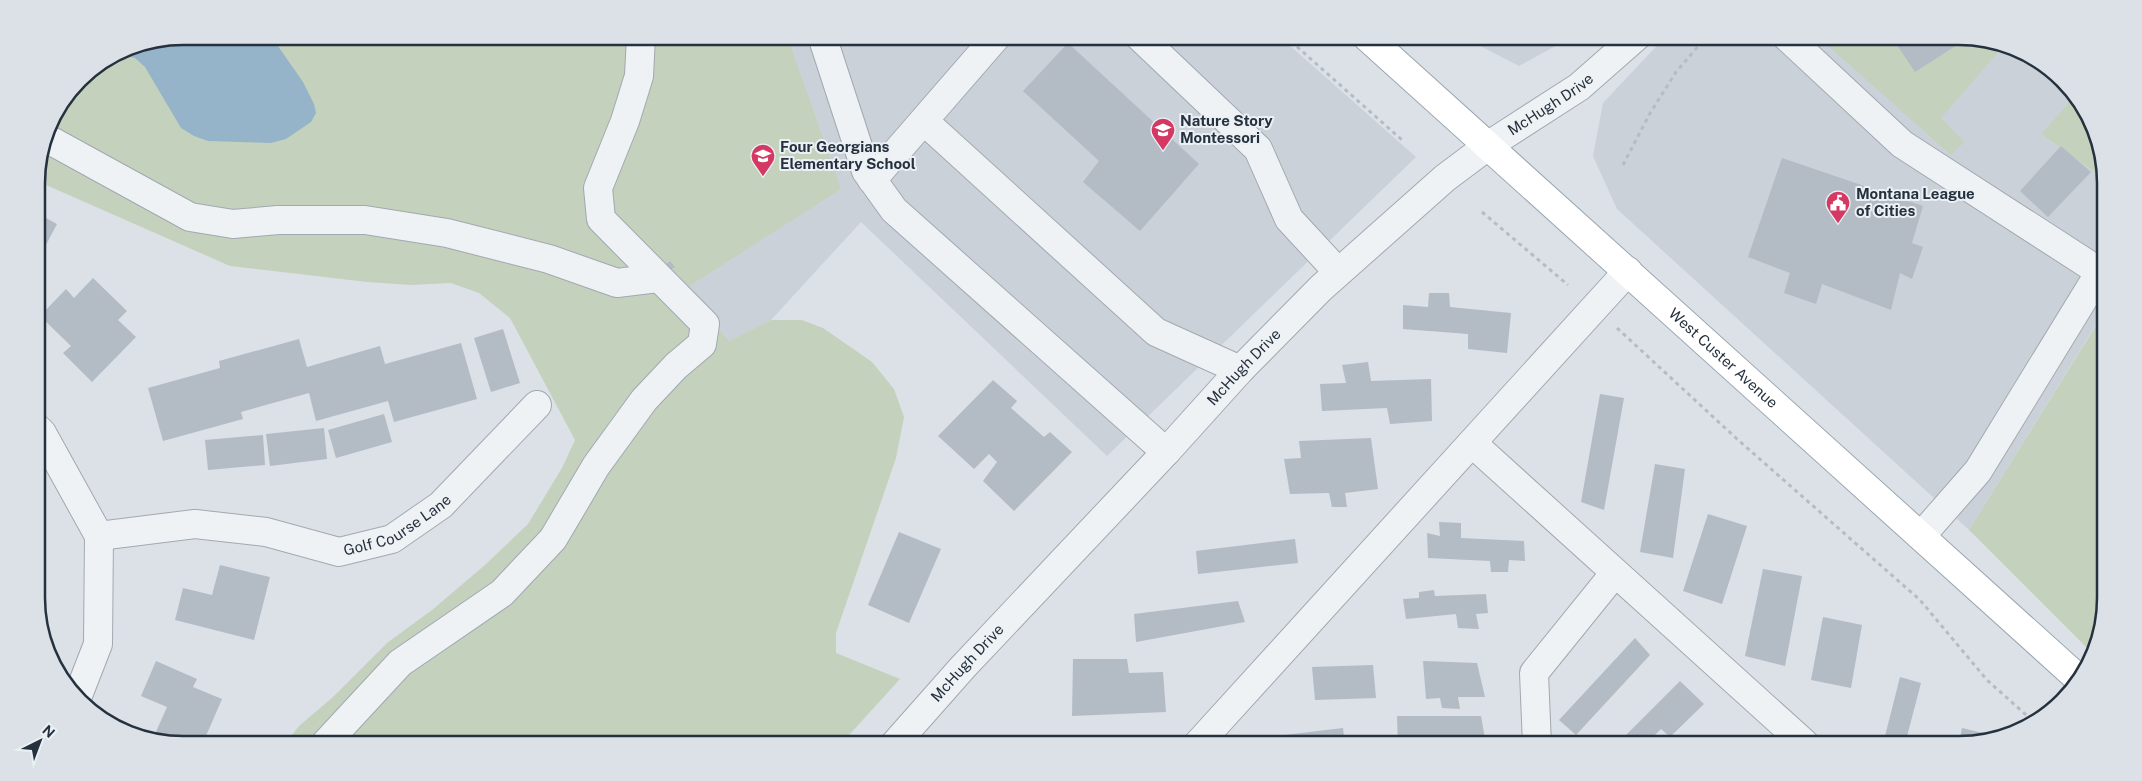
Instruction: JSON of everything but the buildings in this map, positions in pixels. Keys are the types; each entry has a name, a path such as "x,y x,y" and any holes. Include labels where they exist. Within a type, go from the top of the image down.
{"main road":[{"name":"West Custer Avenue","path":"1378,45 2074,675"}],"street":[{"path":"332,736 400,663 502,593 553,539 596,466 644,400 676,366 702,344 705,324 600,219 598,188 625,121 639,76 641,45"},
{"path":"825,45 866,171 894,210 1166,452"},
{"path":"872,180 989,45"},
{"path":"1148,45 1258,150 1289,219 1338,272"},
{"name":"McHugh Drive","path":"902,736 963,667 1166,452 1240,370 1338,272 1445,178 1489,145 1579,86 1627,45"},
{"path":"1796,45 1902,144 2097,270"},
{"path":"924,121 1156,332 1240,370"},
{"path":"51,141 190,217 233,224 278,220 364,220 457,236 549,259 617,283 658,278"},
{"path":"1205,736 1628,271"},
{"path":"1921,536 1978,471 2097,277"},
{"name":"Golf Course Lane","path":"99,536 195,524 266,532 339,552 392,539 441,505 537,405"},
{"path":"45,438 99,536 98,644 80,690"},
{"path":"1472,443 1614,574 1796,736"},
{"path":"1537,736 1534,673 1614,574"}],"path":[{"path":"1295,45 1402,140"},
{"path":"1623,165 1649,115 1676,72 1699,45"},
{"path":"1482,212 1568,285"},
{"path":"1612,324 1736,439 1920,600 1988,680 2029,717"}],"shaded area":[{"path":"653,45 1289,45 1416,157 1107,456 861,222 771,320 729,341 686,288"},
{"path":"1478,45 1557,45 1519,66"},
{"path":"1658,45 1968,45 2003,52 2020,59 2036,68 2057,85 2069,101 2041,134 2096,174 2097,323 1969,530 1617,209 1593,156 1603,103"}],"green space":[{"path":"183,45 790,45 841,189 686,288 729,341 771,320 802,320 823,328 872,362 894,389 904,417 896,458 836,633 836,653 900,679 848,736 291,736 299,726 333,697 387,643 432,610 485,565 528,524 562,468 575,440 510,318 479,293 451,283 411,285 367,282 230,266 45,185 50,147 59,122 79,92 106,68 139,52 165,46"},
{"path":"1827,45 1968,45 1999,51 1941,118 1964,142 1951,155"},
{"path":"2069,101 2086,130 2092,147 2096,174 2041,134"},
{"path":"2097,324 2097,598 2096,616 2087,648 1969,530"}],"water":[{"path":"277,45 303,82 314,104 316,113 311,122 286,139 271,143 208,141 194,136 181,128 145,67 135,58 129,57 139,52 165,46"}],"place":[{"name":"Nature Story Montessori","path":"1163,151"},
{"name":"Four Georgians Elementary School","path":"763,177"},
{"name":"Montana League of Cities","path":"1838,224"}]}
